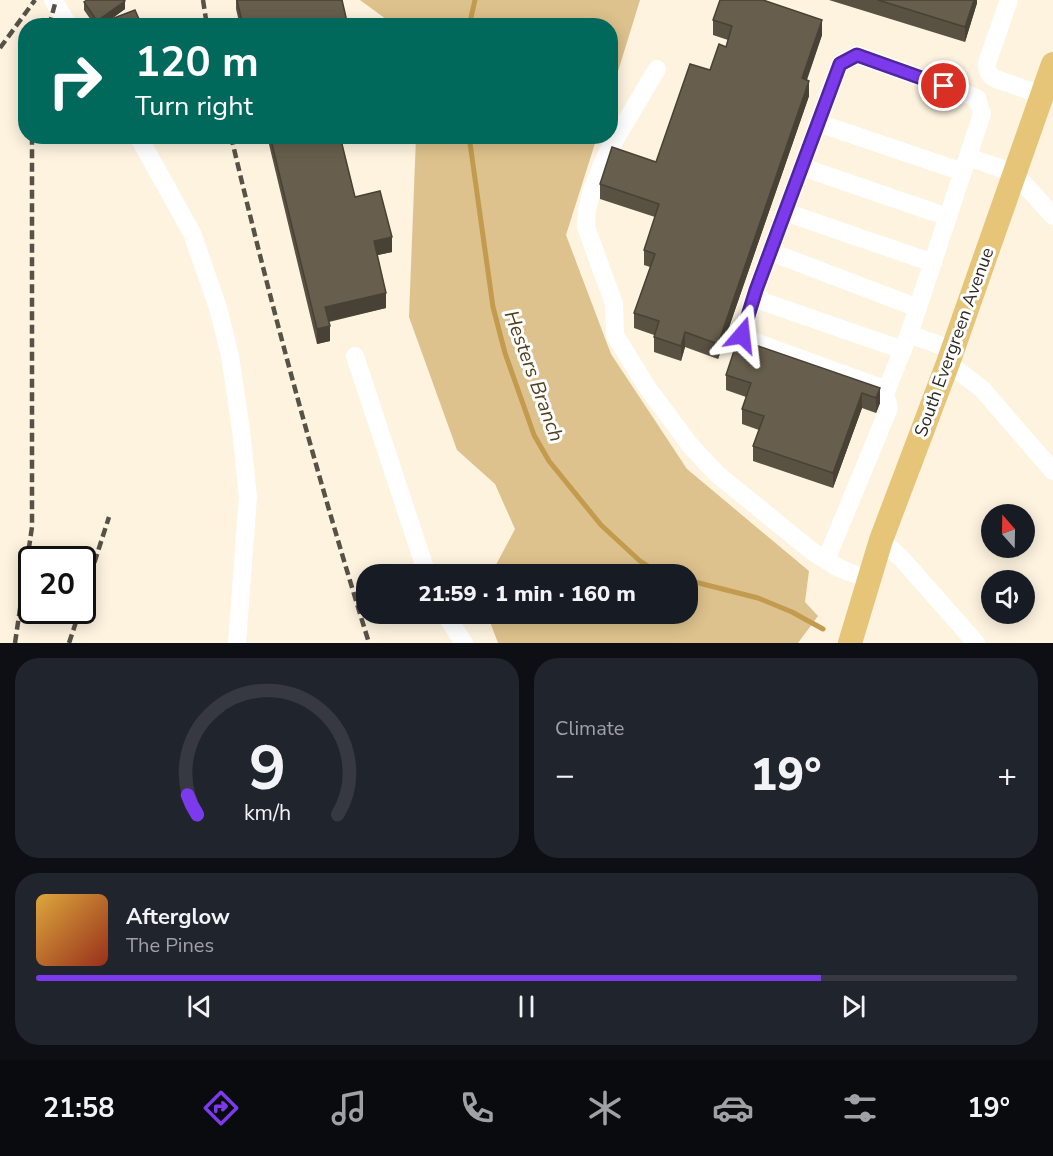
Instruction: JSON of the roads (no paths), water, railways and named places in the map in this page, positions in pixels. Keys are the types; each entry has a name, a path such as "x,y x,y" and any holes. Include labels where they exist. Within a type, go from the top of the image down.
{"main road":[{"name":"South Evergreen Avenue","path":"844,643 853,632 881,540 950,356 1053,64"}],"street":[{"path":"53,0 64,18"},
{"path":"1009,0 987,63 988,71 990,76 996,79 1042,95"},
{"path":"826,560 889,408 885,394 887,390 906,342 918,308 982,114 977,98 857,55 840,64 756,290 742,335 747,339 887,390"},
{"path":"618,135 657,69"},
{"path":"818,123 966,165 1014,173 1053,216"},
{"path":"142,144 192,233 218,308 230,356 242,430 249,497 237,643"},
{"path":"613,144 592,190 586,227 614,304 615,335 646,387 690,445 717,474 792,536 826,560 869,580"},
{"path":"802,167 948,217"},
{"path":"785,212 933,263"},
{"path":"771,252 918,308"},
{"path":"756,290 761,301 950,356 982,389 1053,471"},
{"path":"355,356 424,564"},
{"path":"881,540 902,559 976,643"},
{"path":"452,624 464,643"}],"waterway":[{"name":"Hesters Branch","path":"471,18 475,0"},
{"name":"Hesters Branch","path":"470,144 493,307 505,353 534,435 549,461 601,525 645,564"},
{"name":"Hesters Branch","path":"698,583 758,598 792,612 823,629"}],"railway":[{"path":"22,18 35,0"},
{"path":"51,18 56,0"},
{"path":"203,0 206,18"},
{"path":"0,48 18,23"},
{"path":"15,643 32,527 32,144"},
{"path":"233,144 296,391 369,643"},
{"path":"96,557 109,517"},
{"path":"69,643 75,624"}]}
